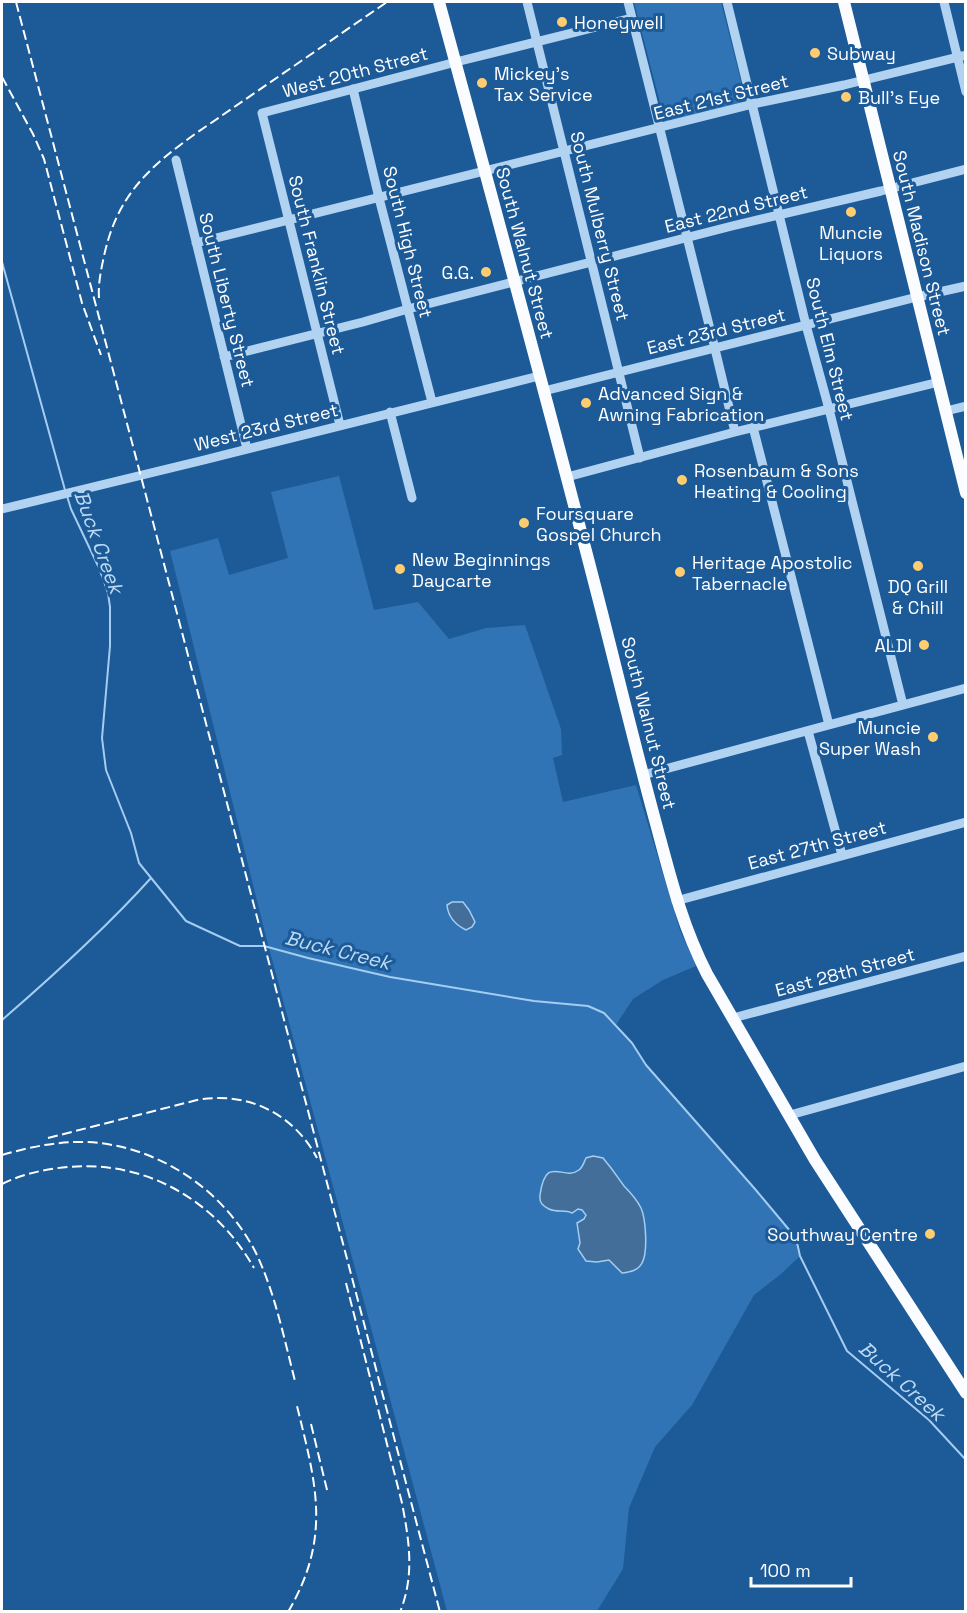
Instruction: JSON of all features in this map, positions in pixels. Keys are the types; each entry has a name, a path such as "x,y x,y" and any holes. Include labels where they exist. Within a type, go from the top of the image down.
{"main road":[{"name":"South Walnut Street","path":"439,2 567,477 676,901 697,954 815,1160 966,1393"},
{"name":"South Madison Street","path":"844,2 966,493"}],"street":[{"name":"South Mulberry Street","path":"527,2 640,458"},
{"path":"628,2 735,432"},
{"name":"South Elm Street","path":"728,2 806,325 903,705"},
{"path":"944,2 961,56 966,92"},
{"name":"West 20th Street","path":"262,113 632,18"},
{"name":"East 21st Street","path":"196,243 753,104 961,56"},
{"name":"South High Street","path":"353,89 432,402"},
{"name":"South Franklin Street","path":"262,113 340,425"},
{"name":"South Liberty Street","path":"176,160 247,449"},
{"name":"East 22nd Street","path":"224,357 966,168"},
{"name":"East 23rd Street","path":"544,391 966,286"},
{"name":"West 23rd Street","path":"2,509 539,376"},
{"path":"567,477 735,432 939,382"},
{"path":"946,411 966,406"},
{"path":"390,412 412,498"},
{"path":"753,428 829,725"},
{"path":"643,775 966,688"},
{"path":"808,731 842,855"},
{"name":"East 27th Street","path":"676,901 966,822"},
{"name":"East 28th Street","path":"733,1018 966,956"},
{"path":"790,1115 966,1066"}],"shaded area":[{"path":"634,2 721,2 746,101 665,122"},
{"path":"339,476 374,610 418,602 449,639 486,628 525,625 561,729 562,755 553,758 563,802 636,785 680,930 696,966 663,980 633,999 616,1025 632,1043 646,1065 796,1238 800,1256 754,1295 692,1405 655,1447 629,1508 623,1569 597,1611 447,1611 265,933 170,551 218,538 229,575 288,558 271,492"},
{"path":"452,902 463,902 475,922 472,927 466,930 453,920 447,905"},
{"path":"593,1156 603,1158 643,1213 646,1244 644,1258 638,1268 633,1271 622,1273 609,1260 586,1261 578,1249 580,1243 577,1223 586,1215 578,1209 572,1213 552,1210 541,1202 540,1195 546,1175 556,1171 573,1173 580,1169 586,1158"}],"waterway":[{"name":"Buck Creek","path":"2,262 65,490"},
{"name":"Buck Creek","path":"67,496 99,568 108,593 110,607 110,646 102,738 106,770 131,833 139,863 186,921 240,946 264,946 390,977 534,1001 588,1006 604,1013 632,1043 646,1065 796,1238 800,1256 847,1351 929,1420 966,1460"},
{"path":"2,1020 79,951 151,878"}],"railway":[{"path":"16,2 440,1612"},
{"path":"99,298 104,256 117,216 126,200 149,172 195,134 387,2"},
{"path":"2,77 44,159 82,303 101,355"},
{"path":"48,1138 197,1100 233,1099 267,1109 282,1118 307,1142 317,1158"},
{"path":"2,1155 66,1142 114,1145 164,1162 187,1175 208,1191 243,1230 263,1268 274,1300 295,1381"},
{"path":"2,1184 34,1172 68,1167 125,1170 152,1178 199,1205 220,1223 254,1268"},
{"path":"346,1283 405,1517 409,1571 408,1585 400,1612"},
{"path":"288,1612 302,1585 311,1559 315,1534 314,1486 297,1406"},
{"path":"311,1424 328,1494"}],"place":[{"name":"Honeywell","path":"562,22"},
{"name":"Subway","path":"815,53"},
{"name":"Mickey's Tax Service","path":"482,83"},
{"name":"Bull's Eye","path":"846,97"},
{"name":"Muncie Liquors","path":"851,212"},
{"name":"G.G.","path":"486,272"},
{"name":"Advanced Sign & Awning Fabrication","path":"586,403"},
{"name":"Rosenbaum & Sons Heating & Cooling","path":"682,480"},
{"name":"Foursquare Gospel Church","path":"524,523"},
{"name":"DQ Grill & Chill","path":"918,566"},
{"name":"New Beginnings Daycarte","path":"400,569"},
{"name":"Heritage Apostolic Tabernacle","path":"680,572"},
{"name":"ALDI","path":"924,645"},
{"name":"Muncie Super Wash","path":"933,737"},
{"name":"Southway Centre","path":"930,1234"}]}
